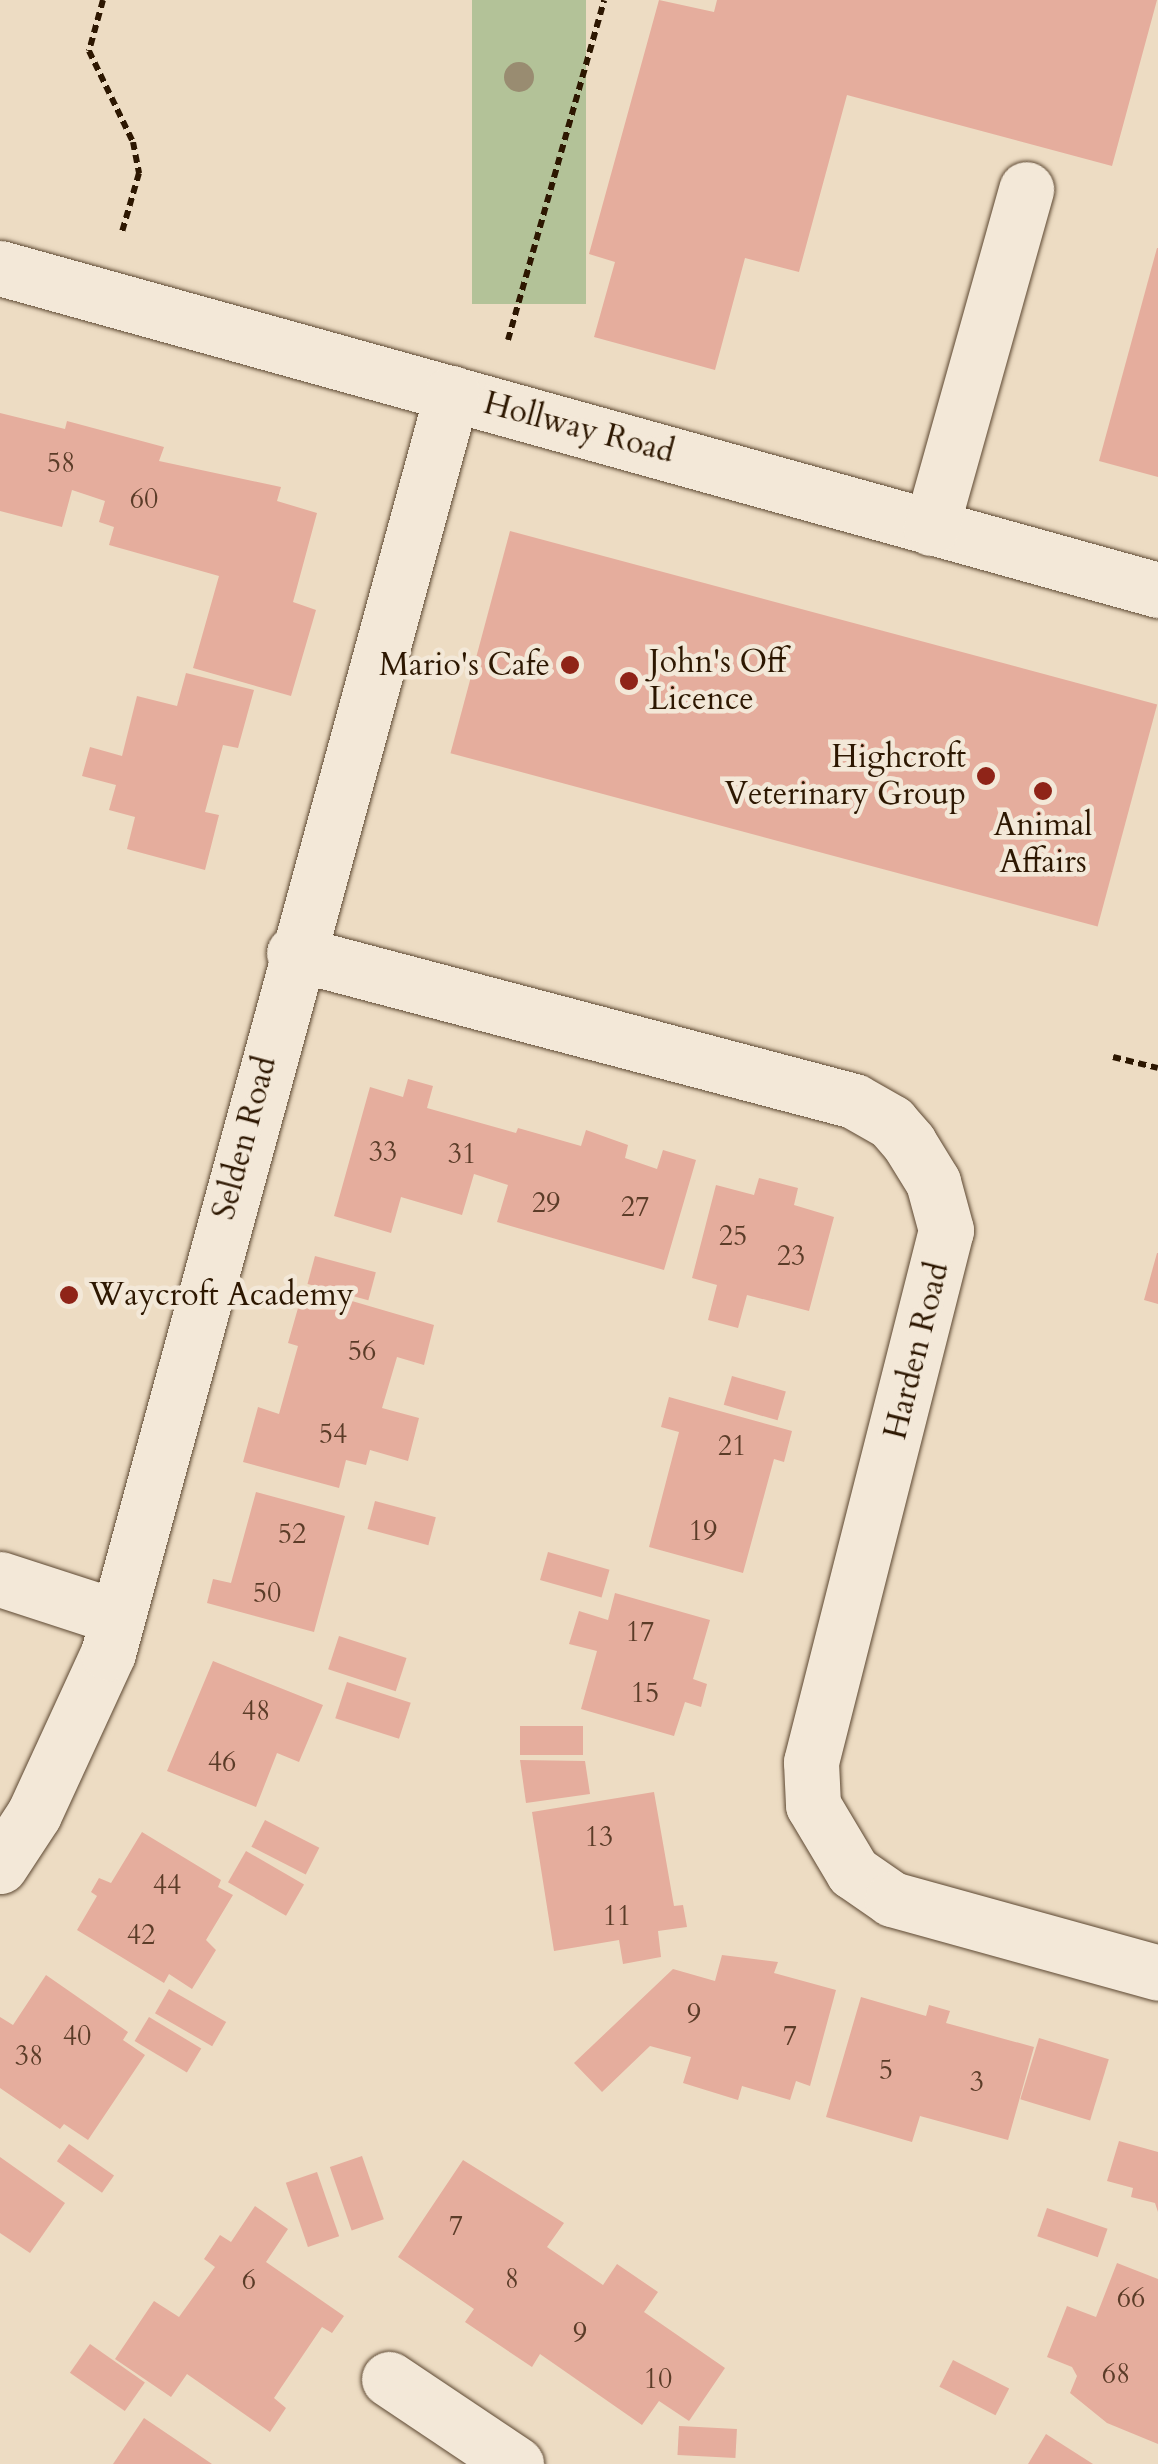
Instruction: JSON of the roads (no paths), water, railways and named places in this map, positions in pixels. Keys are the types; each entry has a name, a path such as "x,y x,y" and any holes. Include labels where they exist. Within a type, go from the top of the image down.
{"street":[{"path":"931,528 1026,189"},
{"name":"Hollway Road","path":"0,268 1158,590"},
{"name":"Selden Road","path":"0,1866 34,1814 108,1653 294,953 471,399"},
{"name":"Harden Road","path":"294,953 854,1101 891,1122 909,1143 934,1182 946,1230 811,1762 813,1805 852,1872 892,1899 1158,1973"},
{"path":"0,1579 117,1617"},
{"path":"390,2380 454,2448 516,2464"}],"place":[{"name":"Mario's Cafe","path":"570,665"},
{"name":"John's Off Licence","path":"629,681"},
{"name":"Highcroft Veterinary Group","path":"986,776"},
{"name":"Animal Affairs","path":"1043,791"},
{"name":"Waycroft Academy","path":"69,1295"}]}
